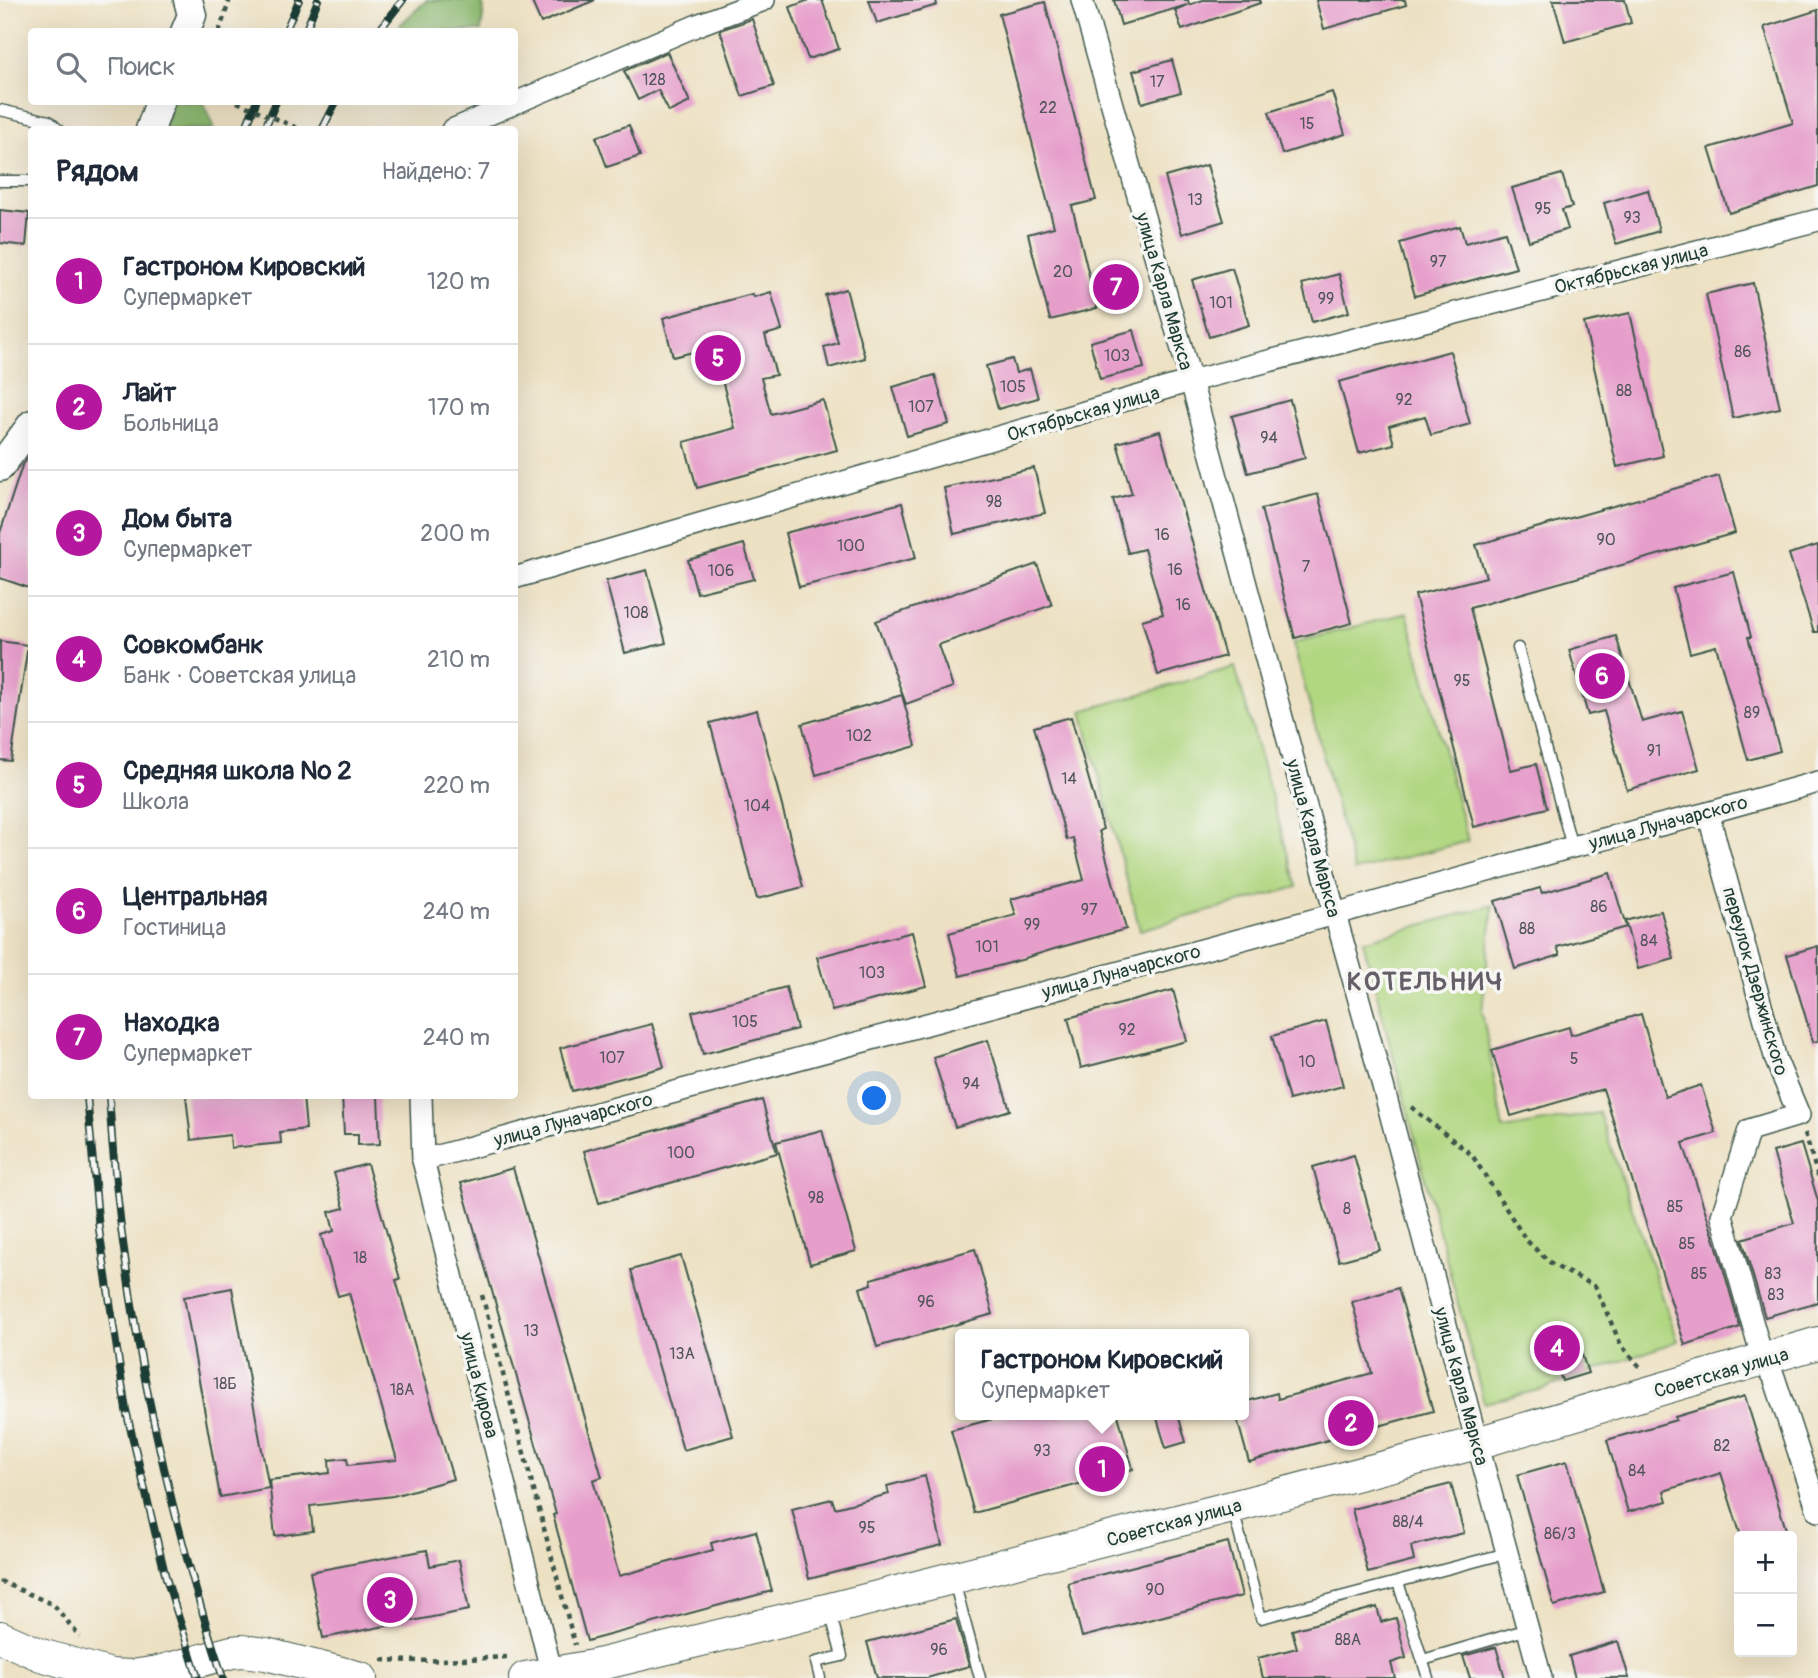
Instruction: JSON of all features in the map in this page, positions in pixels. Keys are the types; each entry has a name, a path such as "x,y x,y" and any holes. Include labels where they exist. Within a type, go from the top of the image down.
{"main road":[{"name":"Советская улица","path":"541,1669 609,1668 1477,1443 1818,1343"},
{"path":"0,1637 41,1655 111,1676 158,1672 242,1651 370,1669"}],"street":[{"path":"518,102 700,24 764,0"},
{"name":"улица Карла Маркса","path":"1082,0 1191,382 1541,1678"},
{"path":"151,126 159,105"},
{"path":"461,126 510,105"},
{"name":"Октябрьская улица","path":"518,577 1191,382 1818,220"},
{"path":"0,467 28,429"},
{"name":"улица Луначарского","path":"423,1160 1818,782"},
{"name":"переулок Дзержинского","path":"1708,813 1776,1060 1799,1115"},
{"name":"улица Кирова","path":"421,1099 423,1160 541,1669"},
{"path":"1799,1115 1749,1130 1721,1216 1763,1360 1774,1377 1818,1511"}],"lane":[{"path":"0,110 49,121 55,126"},
{"path":"0,181 28,181"},
{"path":"1518,648 1572,847"},
{"path":"1232,1507 1261,1618 1507,1553"},
{"path":"953,1579 980,1678"},
{"path":"1398,1582 1428,1678"},
{"path":"820,1678 816,1662 842,1656 830,1609"},
{"path":"1423,1660 1528,1629"}],"path":[{"path":"220,28 228,0"},
{"path":"244,105 293,126"},
{"path":"1383,1086 1472,1155 1526,1240 1553,1265 1595,1286 1622,1345 1641,1368"},
{"path":"1799,1115 1818,1177"},
{"path":"370,1669 419,1661 541,1669 576,1651 480,1286"},
{"path":"0,1581 54,1605 86,1644"}],"green space":[{"path":"427,0 480,0 484,8 481,28 399,28"},
{"path":"170,105 204,105 213,124 213,126 165,126"},
{"path":"1407,613 1468,841 1354,871 1293,643"},
{"path":"1235,667 1297,887 1140,930 1082,711"},
{"path":"1493,905 1482,1011 1503,1129 1599,1113 1678,1341 1543,1389 1484,1403 1363,941"}],"building":[{"path":"531,0 595,0 541,23"},
{"path":"809,0 822,0 839,49 808,59 790,7"},
{"path":"869,0 936,0 937,5 877,23"},
{"path":"1114,0 1188,0 1189,5 1203,0 1260,0 1260,3 1182,30 1175,10 1187,5 1121,25"},
{"path":"1316,0 1405,0 1406,5 1324,29"},
{"path":"1553,0 1625,0 1631,23 1565,42"},
{"path":"1045,2 1096,200 1072,206 1097,308 1050,320 1028,234 1054,227 999,14"},
{"path":"1818,10 1818,186 1729,213 1709,148 1793,123 1764,27"},
{"path":"752,19 774,86 742,96 720,30"},
{"path":"667,52 690,102 669,112 658,90 638,100 624,71"},
{"path":"1172,60 1181,92 1142,103 1133,71"},
{"path":"1332,92 1345,134 1282,154 1269,112"},
{"path":"629,125 640,156 607,167 596,137"},
{"path":"1207,165 1224,221 1182,234 1165,177"},
{"path":"1562,174 1572,207 1562,210 1568,229 1529,241 1512,188"},
{"path":"1648,190 1659,231 1616,244 1604,203"},
{"path":"0,210 28,213 26,246 0,243"},
{"path":"1460,226 1465,243 1505,232 1516,268 1415,296 1400,243"},
{"path":"1232,268 1249,325 1209,337 1192,280"},
{"path":"1339,274 1349,312 1312,322 1302,284"},
{"path":"1753,283 1780,408 1733,418 1706,294"},
{"path":"846,289 865,358 829,368 824,347 838,343 825,295"},
{"path":"771,292 782,330 765,335 776,375 761,378 771,414 823,400 837,450 697,488 684,442 735,428 713,347 673,357 663,318 752,294 754,297"},
{"path":"1630,313 1663,456 1617,467 1584,323"},
{"path":"1134,330 1144,368 1100,379 1090,342"},
{"path":"1450,351 1470,424 1431,435 1425,416 1389,426 1394,444 1359,453 1339,382"},
{"path":"1012,359 1016,373 1030,369 1038,398 998,409 986,366"},
{"path":"935,375 949,424 907,436 893,387"},
{"path":"1290,400 1305,458 1248,473 1232,416"},
{"path":"1160,431 1225,656 1158,675 1142,620 1163,614 1144,549 1128,553 1113,499 1132,494 1117,443"},
{"path":"28,458 28,588 0,578 0,533 22,466"},
{"path":"1034,468 1045,513 954,534 944,488"},
{"path":"1719,476 1735,533 1470,608 1511,770 1536,764 1547,808 1474,827 1415,595 1486,577 1476,545"},
{"path":"1318,494 1352,623 1295,638 1261,509"},
{"path":"902,503 916,558 799,587 785,533"},
{"path":"744,544 754,579 697,593 688,560"},
{"path":"1818,545 1818,632 1814,632 1789,554"},
{"path":"1037,564 1052,605 938,645 953,687 906,704 876,621"},
{"path":"647,570 666,643 625,653 606,581"},
{"path":"1734,572 1751,637 1748,637 1780,751 1748,760 1716,646 1690,653 1673,588"},
{"path":"1616,636 1642,722 1682,711 1699,769 1627,790 1604,711 1588,715 1569,650"},
{"path":"0,641 28,645 11,761 0,760"},
{"path":"902,695 916,746 816,775 802,724"},
{"path":"757,710 803,887 757,899 710,723"},
{"path":"1071,717 1103,829 1099,831 1126,929 960,976 949,933 1016,915 1011,899 1084,880 1073,838 1067,840 1034,727"},
{"path":"1610,873 1626,927 1557,947 1560,955 1515,969 1495,901 1540,888 1542,893"},
{"path":"1661,911 1674,959 1638,969 1625,921"},
{"path":"912,932 926,986 832,1011 817,957"},
{"path":"1818,946 1818,1041 1813,1042 1787,955"},
{"path":"786,987 797,1029 703,1054 692,1012"},
{"path":"1173,990 1187,1041 1081,1068 1068,1018"},
{"path":"1641,1014 1665,1097 1701,1085 1716,1133 1683,1143 1740,1327 1685,1345 1603,1089 1511,1116 1492,1050 1569,1027 1571,1035"},
{"path":"1326,1021 1343,1086 1289,1100 1272,1036"},
{"path":"652,1024 664,1067 572,1091 560,1048"},
{"path":"988,1040 1010,1110 955,1127 933,1057"},
{"path":"186,1099 303,1099 306,1129 280,1132 281,1143 231,1148 230,1135 191,1140"},
{"path":"342,1099 378,1099 380,1144 358,1145 358,1134 344,1134"},
{"path":"762,1100 777,1153 599,1203 584,1151"},
{"path":"822,1130 856,1251 810,1264 776,1142"},
{"path":"1801,1144 1818,1201 1818,1302 1765,1317 1742,1239 1794,1223 1773,1152"},
{"path":"1354,1155 1380,1250 1339,1261 1313,1167"},
{"path":"367,1164 400,1279 396,1280 453,1479 393,1496 310,1506 313,1531 275,1536 269,1480 330,1473 329,1460 347,1458 348,1465 397,1460 349,1293 338,1296 321,1235 334,1231 329,1212 344,1208 334,1173"},
{"path":"513,1168 602,1477 593,1480 619,1576 713,1550 711,1543 756,1531 772,1591 587,1641 553,1515 556,1514 461,1183"},
{"path":"975,1249 993,1314 877,1347 860,1288 872,1284 871,1279"},
{"path":"681,1256 733,1436 683,1450 631,1270"},
{"path":"232,1288 269,1488 220,1497 184,1297"},
{"path":"1398,1288 1433,1411 1249,1462 1237,1420 1249,1420 1249,1401 1277,1393 1278,1399 1372,1373 1352,1302"},
{"path":"1568,1337 1575,1357 1582,1355 1588,1373 1562,1381 1550,1343"},
{"path":"1745,1396 1786,1531 1739,1531 1721,1473 1664,1491 1667,1501 1628,1512 1607,1440 1676,1420 1675,1417"},
{"path":"989,1420 1119,1420 1133,1469 974,1513 951,1430"},
{"path":"1158,1420 1179,1420 1186,1442 1166,1448"},
{"path":"1567,1461 1604,1592 1554,1606 1517,1475"},
{"path":"925,1476 942,1545 809,1579 792,1509 832,1499 835,1508 889,1494 887,1486"},
{"path":"1451,1484 1464,1533 1411,1546 1414,1561 1368,1573 1352,1509"},
{"path":"1228,1542 1242,1596 1082,1637 1068,1583"},
{"path":"427,1550 430,1566 459,1560 469,1610 323,1638 310,1572"},
{"path":"1377,1607 1381,1622 1396,1618 1406,1658 1391,1663 1395,1678 1263,1678 1258,1658 1297,1648 1292,1630"},
{"path":"956,1619 969,1666 927,1678 877,1678 867,1642"},
{"path":"1618,1641 1629,1678 1575,1678 1569,1656"},
{"path":"1496,1647 1505,1678 1470,1678 1463,1656"}],"railway":[{"path":"287,28 299,0"},
{"path":"307,28 318,0"},
{"path":"381,28 403,0"},
{"path":"247,126 255,105"},
{"path":"266,126 275,105"},
{"path":"324,126 334,105"},
{"path":"87,1099 99,1229 126,1410 166,1578 198,1678"},
{"path":"109,1099 123,1244 147,1390 181,1535 223,1678"}],"place":[{"name":"Находка","path":"1116,287"},
{"name":"Средняя школа № 2","path":"718,358"},
{"name":"Центральная","path":"1602,676"},
{"name":"Совкомбанк","path":"1557,1348"},
{"name":"Лайт","path":"1351,1423"},
{"name":"Гастроном Кировский","path":"1102,1469"},
{"name":"Дом быта","path":"390,1600"}],"district":[{"name":"КОТЕЛЬНИЧ","path":"1425,981"}]}
